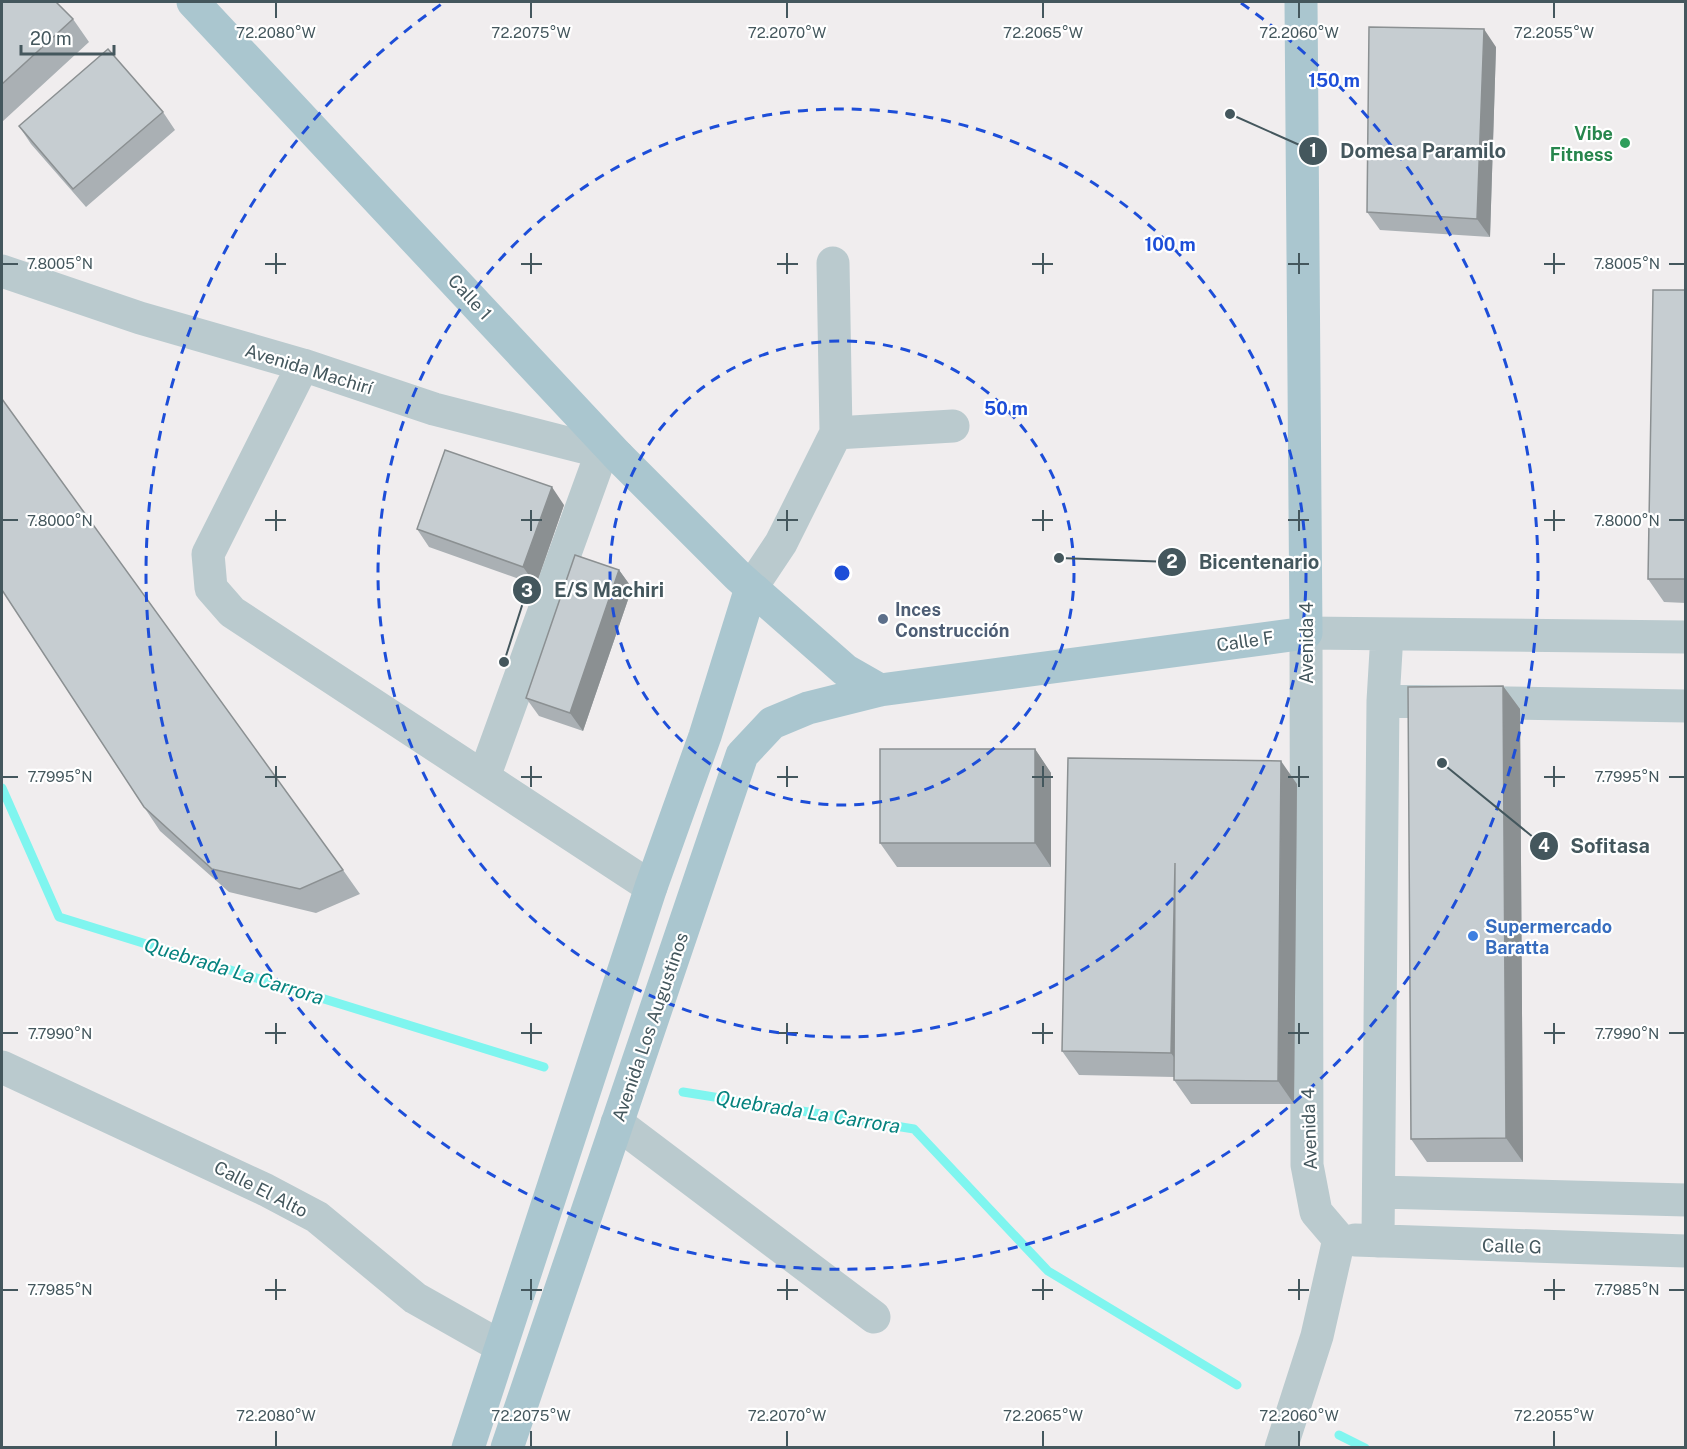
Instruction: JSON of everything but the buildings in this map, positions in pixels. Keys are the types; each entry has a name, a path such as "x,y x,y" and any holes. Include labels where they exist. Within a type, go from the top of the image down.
{"main road":[{"name":"Calle 1","path":"193,2 610,455 751,588 846,670 880,690"},
{"name":"Avenida 4","path":"1301,2 1306,633"},
{"path":"468,1448 651,887 705,736 751,588"},
{"name":"Calle F","path":"880,690 1306,633"},
{"name":"Avenida Los Augustinos","path":"511,1447 617,1123 742,755 772,723 808,708 880,690"}],"street":[{"path":"751,588 780,543 836,433 833,263"},
{"name":"Avenida Machirí","path":"2,271 140,318 303,365 434,409 610,455"},
{"path":"303,365 208,554 211,588 232,612 651,887"},
{"path":"836,433 953,426"},
{"path":"484,777 610,455"},
{"name":"Calle F","path":"1306,633 1686,637"},
{"name":"Avenida 4","path":"1306,633 1307,1165 1316,1212 1339,1239"},
{"path":"1378,1241 1383,701 1387,634"},
{"path":"1383,701 1686,706"},
{"name":"Calle El Alto","path":"2,1067 266,1190 316,1217 415,1299 500,1346"},
{"path":"617,1123 874,1317"},
{"path":"1378,1192 1686,1200"},
{"path":"1281,1448 1317,1336 1339,1239"},
{"name":"Calle G","path":"1339,1239 1686,1251"}],"waterway":[{"name":"Quebrada La Carrora","path":"2,788 59,917 544,1067"},
{"name":"Quebrada La Carrora","path":"683,1092 914,1129 1048,1271 1237,1385"},
{"name":"Quebrada La Carrora","path":"1339,1435 1365,1448"}],"place":[{"name":"Domesa Paramilo","path":"1230,114"},
{"name":"Vibe Fitness","path":"1625,143"},
{"name":"Bicentenario","path":"1059,558"},
{"name":"Inces Construcción","path":"883,619"},
{"name":"E/S Machiri","path":"504,662"},
{"name":"Sofitasa","path":"1442,763"},
{"name":"Supermercado Baratta","path":"1473,936"}]}
